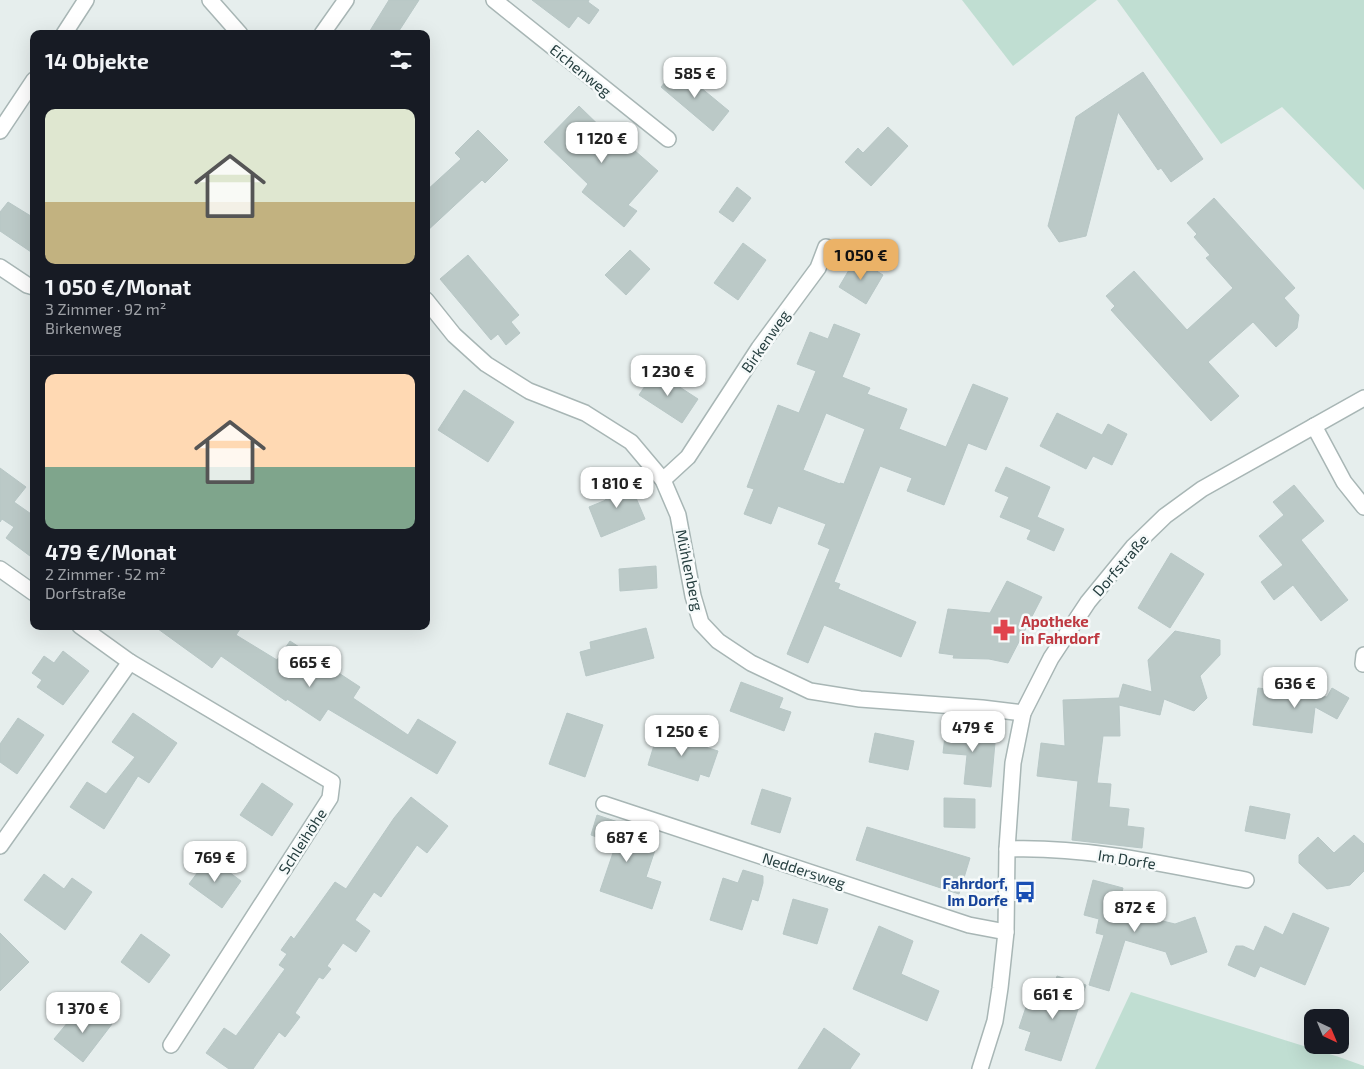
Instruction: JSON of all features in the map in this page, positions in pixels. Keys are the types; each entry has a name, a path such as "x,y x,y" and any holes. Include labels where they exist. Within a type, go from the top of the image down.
{"street":[{"path":"67,30 86,0"},
{"path":"210,0 236,30"},
{"path":"325,30 346,0"},
{"name":"Eichenweg","path":"494,0 668,139"},
{"path":"0,131 30,86"},
{"name":"Birkenweg","path":"663,480 688,458 759,348 818,268 826,247"},
{"path":"0,267 30,286"},
{"name":"Mühlenberg","path":"430,305 454,335 486,364 529,391 585,413 631,442 663,480 678,515 693,596 701,623 718,641 751,663 810,691 860,699 1023,713"},
{"name":"Dorfstraße","path":"980,1069 995,1021 1006,932 1007,849 1012,763 1023,713 1051,658 1088,602 1133,548 1165,516 1202,489 1364,398"},
{"path":"1314,426 1344,482 1364,507"},
{"path":"0,569 30,591"},
{"name":"Schleihöhe","path":"86,630 130,662 332,782 330,798 171,1045"},
{"path":"0,846 130,662"},
{"name":"Neddersweg","path":"604,804 969,925 1006,932"},
{"name":"Im Dorfe","path":"1007,849 1033,848 1098,854 1246,880"}],"green space":[{"path":"962,0 1097,0 1013,66"},
{"path":"1117,0 1364,0 1364,190 1282,107 1221,144"},
{"path":"1131,992 1304,1046 1304,1054 1329,1054 1364,1066 1364,1069 1095,1069"}],"building":[{"path":"389,0 419,0 400,30 370,30"},
{"path":"532,0 589,0 588,2 599,10 589,24 578,16 569,28"},
{"path":"677,68 729,111 713,131 661,87"},
{"path":"1143,72 1203,159 1171,182 1161,168 1158,170 1118,112 1086,236 1059,242 1048,226 1076,117"},
{"path":"579,106 614,140 618,136 658,171 628,205 637,211 624,227 582,192 588,184 544,142"},
{"path":"888,127 908,146 871,186 845,162 858,148 863,153"},
{"path":"478,130 508,160 485,183 482,180 430,228 430,187 461,159 455,153"},
{"path":"737,187 751,198 733,222 719,212"},
{"path":"1214,198 1295,288 1284,298 1299,315 1297,328 1276,347 1253,322 1208,362 1239,396 1211,421 1111,310 1115,306 1106,296 1134,271 1187,330 1233,288 1206,258 1210,255 1194,237 1197,234 1187,223"},
{"path":"8,202 30,216 30,251 0,231 0,212"},
{"path":"743,243 766,260 738,300 714,283"},
{"path":"630,250 650,269 626,295 605,275"},
{"path":"468,255 519,315 511,322 520,333 506,345 498,334 491,340 440,279"},
{"path":"856,258 883,275 866,304 839,287"},
{"path":"834,324 860,334 842,377 870,388 867,394 907,409 899,429 946,447 973,384 1008,398 986,450 968,443 944,505 907,491 912,478 880,466 834,582 840,584 838,589 916,622 901,657 824,625 808,663 787,654 830,549 818,544 826,524 778,506 771,524 744,514 754,489 747,487 778,405 799,413 816,371 797,364 810,332 828,339","holes":["826,413 865,429 844,484 803,470"]},
{"path":"655,371 698,399 682,423 639,395"},
{"path":"464,390 514,422 488,462 438,430"},
{"path":"1057,413 1102,435 1108,424 1127,434 1112,465 1093,456 1086,469 1040,446"},
{"path":"1006,467 1050,487 1037,517 1064,529 1054,551 1027,539 1031,530 1000,517 1009,497 995,491"},
{"path":"0,468 26,487 14,502 30,513 30,556 6,538 14,527 2,519 0,522"},
{"path":"628,479 645,519 601,537 589,507 606,500 602,490"},
{"path":"1294,485 1324,521 1301,540 1348,600 1321,621 1293,585 1274,600 1261,582 1283,565 1259,536 1284,515 1273,502"},
{"path":"1171,553 1204,574 1170,628 1138,608"},
{"path":"656,566 657,588 620,591 619,569"},
{"path":"1007,581 1042,597 1008,663 989,659 953,658 954,655 939,653 948,609 990,613"},
{"path":"646,628 654,658 586,676 580,652 591,649 590,642"},
{"path":"160,630 239,630 236,635 277,660 290,641 360,687 353,698 408,735 418,719 456,742 437,774 328,709 320,721 287,699 286,701 221,656 212,668"},
{"path":"1175,631 1220,640 1220,655 1200,676 1207,698 1194,711 1164,699 1160,715 1119,705 1120,736 1103,736 1097,783 1111,784 1109,807 1129,809 1127,826 1144,828 1142,848 1072,840 1078,781 1037,776 1041,743 1065,746 1063,700 1119,698 1123,684 1152,692 1148,660"},
{"path":"63,651 89,671 63,705 37,687 42,680 32,673 44,656 54,663"},
{"path":"741,682 783,698 779,708 791,712 784,731 730,711"},
{"path":"1258,688 1327,697 1332,688 1349,698 1337,719 1315,707 1312,733 1253,725"},
{"path":"133,713 177,743 149,783 138,776 104,829 70,807 87,782 106,794 135,757 112,742"},
{"path":"567,713 603,725 585,777 549,764"},
{"path":"18,718 44,735 17,774 0,762 0,744"},
{"path":"946,727 996,732 991,787 964,784 967,755 943,753"},
{"path":"658,732 718,751 709,777 700,774 698,781 648,765"},
{"path":"875,733 914,741 908,770 869,762"},
{"path":"262,783 293,804 272,836 240,815"},
{"path":"762,789 791,798 780,833 751,824"},
{"path":"411,797 448,826 427,853 417,845 381,897 374,892 355,920 370,931 356,952 343,943 327,966 331,969 323,979 319,977 295,1013 300,1017 285,1037 279,1032 253,1069 229,1069 206,1053 224,1028 236,1036 285,969 279,965 287,954 281,950 291,936 294,939 335,882 346,889 394,818"},
{"path":"944,798 975,799 975,828 944,827"},
{"path":"1250,806 1290,814 1285,839 1245,831"},
{"path":"597,815 642,830 638,841 656,847 646,877 661,882 652,909 600,891 616,844 591,835"},
{"path":"867,827 970,858 959,894 856,860"},
{"path":"1354,835 1364,844 1364,871 1350,885 1327,889 1299,863 1299,855 1318,837 1334,853"},
{"path":"209,857 241,881 222,908 189,884"},
{"path":"743,870 763,876 763,883 758,901 752,899 742,930 710,920 723,878 738,883"},
{"path":"44,874 64,889 72,878 92,892 65,930 24,900"},
{"path":"1093,880 1123,888 1121,896 1133,899 1130,913 1175,924 1195,917 1207,952 1171,965 1166,952 1125,940 1109,991 1089,985 1104,935 1096,933 1099,919 1084,915"},
{"path":"793,899 828,909 817,944 783,934"},
{"path":"1293,913 1329,928 1305,985 1260,966 1255,977 1228,965 1236,946 1243,946 1254,951 1265,926 1283,935"},
{"path":"879,926 913,941 901,974 939,991 927,1021 853,989"},
{"path":"0,933 29,962 0,991"},
{"path":"141,934 170,955 149,983 121,962"},
{"path":"1057,976 1086,985 1061,1061 1025,1050 1031,1032 1019,1028 1027,1004 1046,1010"},
{"path":"78,1010 89,1020 96,1011 112,1024 83,1062 54,1039"},
{"path":"824,1028 860,1054 850,1069 798,1069"}],"place":[{"name":"Apotheke in Fahrdorf","path":"1004,630"},
{"name":"Fahrdorf, Im Dorfe","path":"1025,892"}]}
